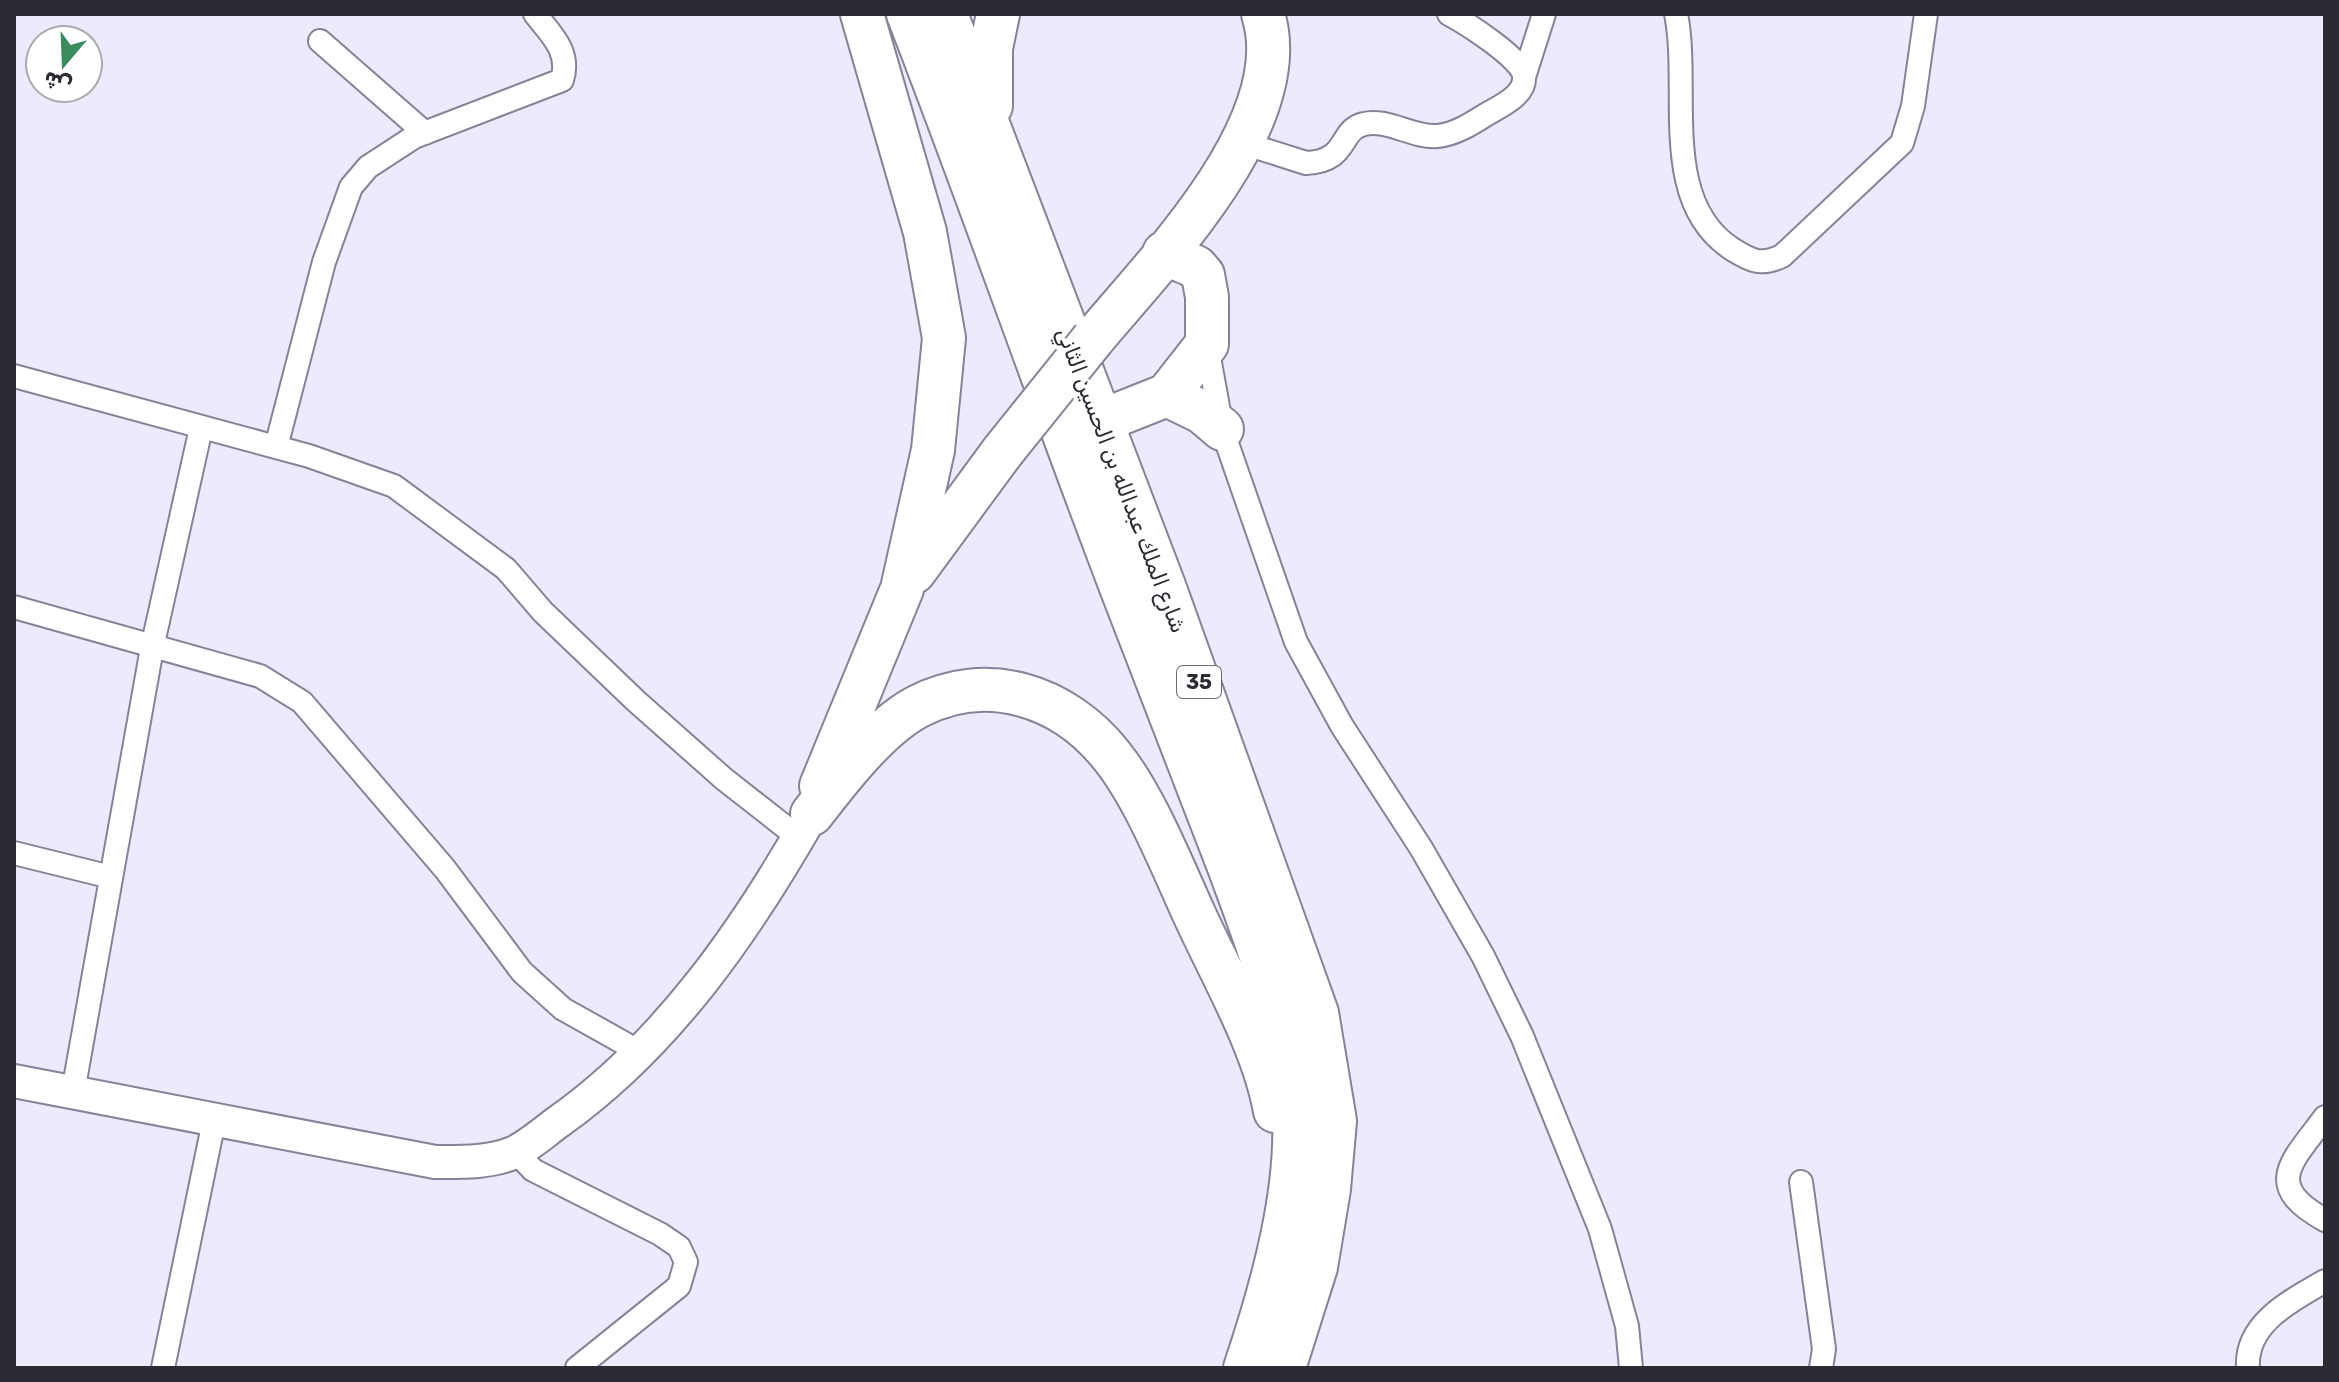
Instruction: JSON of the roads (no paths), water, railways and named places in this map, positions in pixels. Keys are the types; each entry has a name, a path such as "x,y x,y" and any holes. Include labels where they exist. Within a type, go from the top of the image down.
{"highway":[{"path":"805,826 851,709 943,500 944,338 925,232 862,14"},
{"name":"شارع الملك عبدالله بن الحسين الثاني","path":"908,14 982,202 1091,512 1270,977 1282,1017 1294,1104 1289,1196 1274,1269 1245,1368"},
{"name":"شارع الملك عبدالله بن الحسين الثاني","path":"946,14 1164,586 1317,1013 1335,1121 1329,1189 1316,1267 1284,1368"},
{"path":"990,127 991,48 998,14"},
{"path":"943,500 1003,451 1164,253 1219,180 1260,106 1267,77 1270,37 1263,14"},
{"path":"1099,422 1167,395 1207,344 1207,297 1203,275 1196,267 1164,253"},
{"path":"1167,395 1202,412 1222,429"},
{"path":"805,826 855,761 915,708 938,698 971,692 1019,692 1040,698 1092,732 1114,758 1157,835 1245,1025 1273,1100 1289,1196"}],"street":[{"path":"276,447 324,262 341,207 351,187 368,167 425,133 562,80 566,68 564,54 535,14"},
{"path":"1449,14 1514,59 1524,77"},
{"path":"1240,142 1306,163 1333,157 1355,129 1366,123 1423,136 1443,135 1516,96 1544,14"},
{"path":"1676,14 1683,73 1681,145 1689,195 1700,218 1713,233 1751,262 1760,263 1782,256 1902,143 1913,106 1926,14"},
{"path":"320,41 425,133"},
{"path":"1207,344 1222,429 1296,642 1342,726 1421,848 1483,956 1556,1113 1600,1229 1627,1326 1631,1368"},
{"path":"14,376 359,471 419,501 506,569 543,612 724,779 805,826 721,960 592,1098 516,1152 481,1161 435,1162 14,1081"},
{"path":"73,1092 152,648 201,428"},
{"path":"14,607 260,676 302,702 445,869 522,972 563,1009 638,1051"},
{"path":"14,853 111,877"},
{"path":"2325,1117 2292,1161 2285,1177 2288,1189 2300,1202 2325,1220"},
{"path":"163,1368 214,1121"},
{"path":"516,1152 533,1170 660,1234 679,1247 686,1262 679,1286 577,1368"},
{"path":"1801,1182 1824,1349 1821,1368"},
{"path":"2248,1368 2251,1340 2261,1326 2325,1281"}]}
